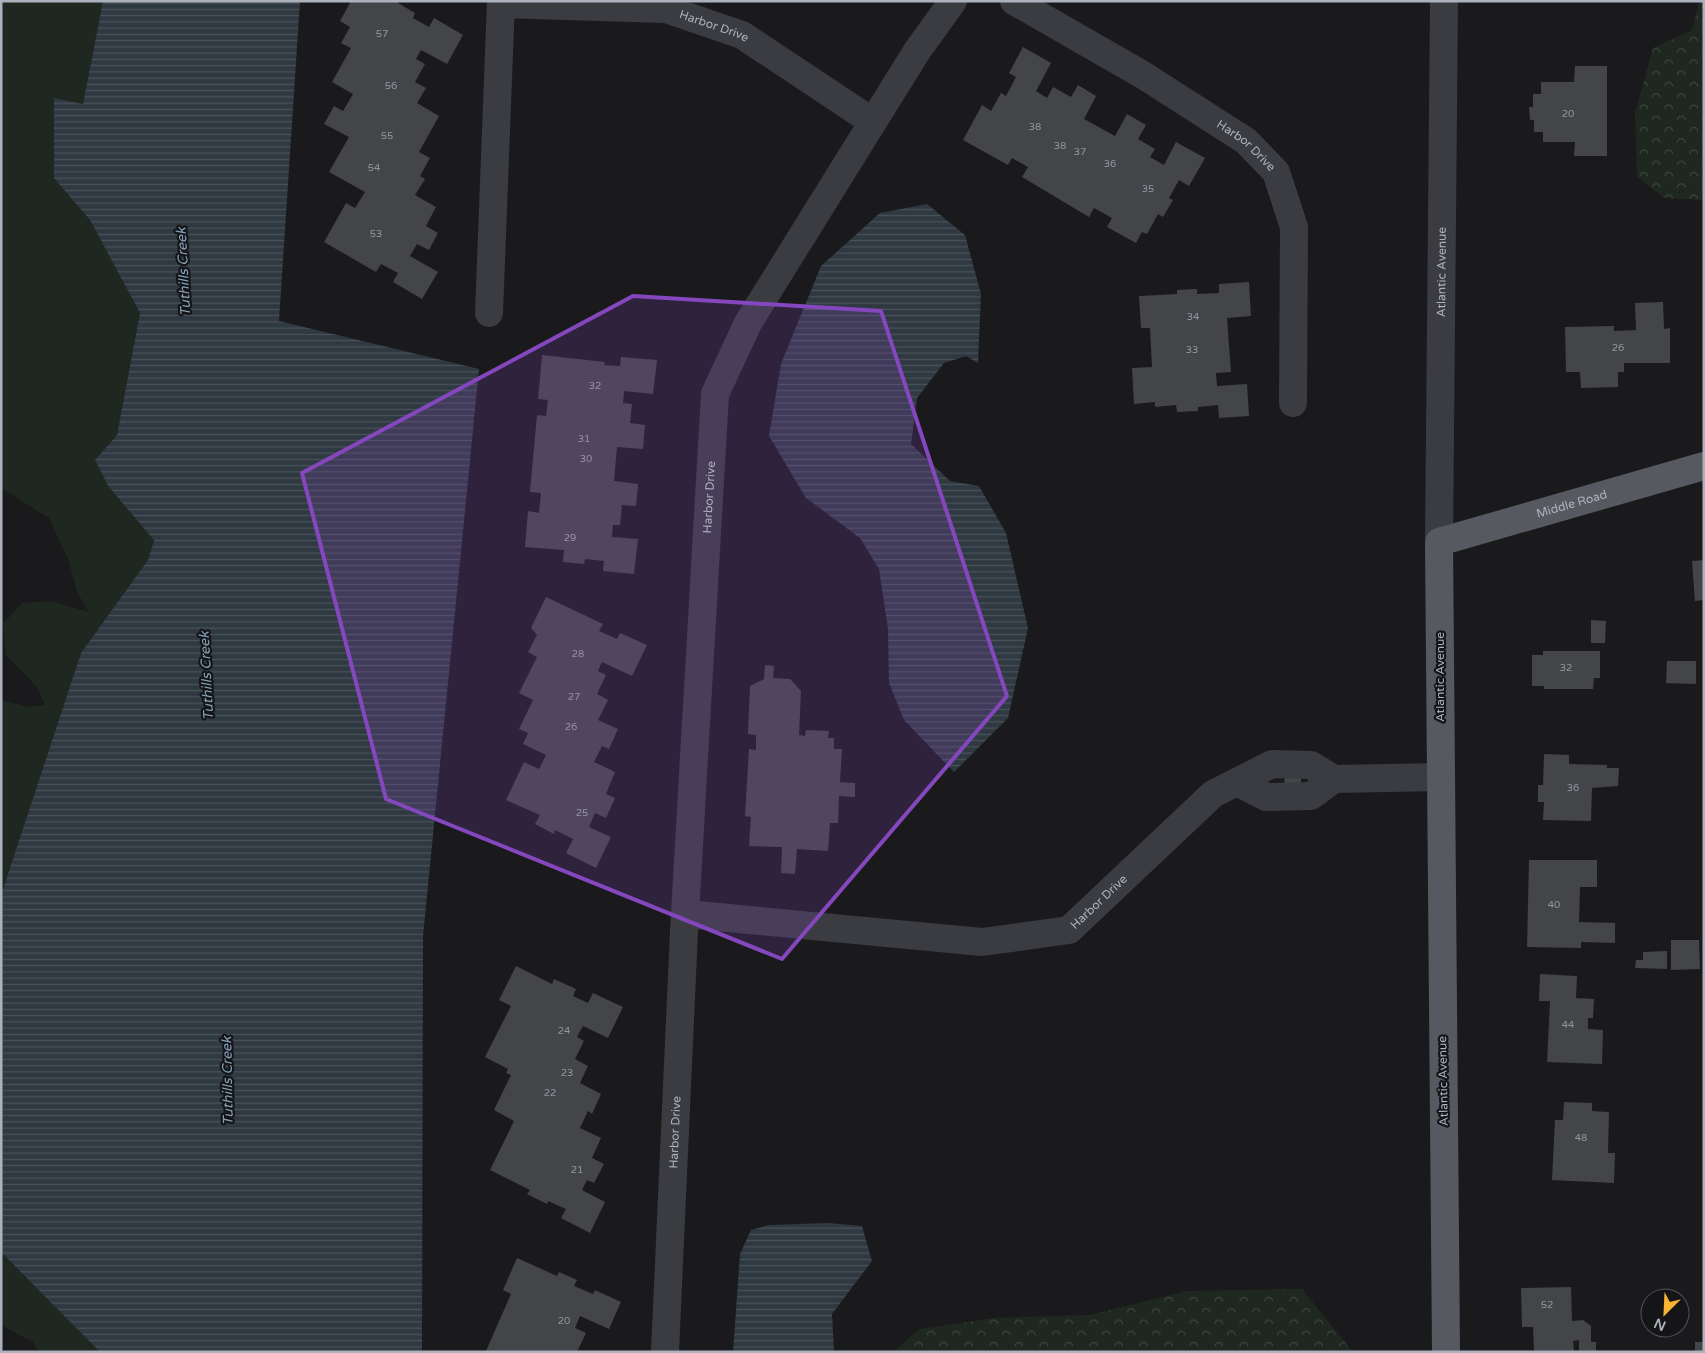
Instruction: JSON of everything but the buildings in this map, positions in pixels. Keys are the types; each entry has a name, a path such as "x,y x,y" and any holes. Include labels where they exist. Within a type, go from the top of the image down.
{"main road":[{"name":"Middle Road","path":"1439,542 1704,466"},
{"name":"Atlantic Avenue","path":"1439,542 1446,1352"}],"street":[{"name":"Harbor Drive","path":"665,1352 686,914 715,394 748,323 917,51 952,1"},
{"name":"Harbor Drive","path":"1014,1 1143,75 1246,141 1276,172 1294,227 1293,403"},
{"name":"Atlantic Avenue","path":"1439,542 1444,1"},
{"name":"Harbor Drive","path":"489,313 501,2 666,9 742,35 873,122"},
{"name":"Harbor Drive","path":"686,914 982,942 1069,930 1212,794 1272,764 1310,765 1334,779 1440,777"}],"highlighted area":[{"path":"633,296 881,311 1007,696 782,959 386,799 302,473"}],"green space":[{"path":"1,1 103,1 83,104 54,98 54,178 90,220 140,313 117,435 95,460 108,486 154,539 148,560 81,653 1,895 1,700 28,707 45,705 37,687 6,655 3,624 22,603 51,601 89,612 78,594 68,559 49,518 1,488"},
{"path":"1699,1 1704,1 1704,200 1664,198 1637,176 1635,114 1653,48 1692,30"},
{"path":"1,1252 100,1352 39,1352 33,1342 1,1325"},
{"path":"1302,1289 1353,1352 893,1352 920,1329 995,1318 1089,1315 1188,1291"}],"water":[{"name":"Tuthills Creek","path":"103,1 300,1 279,321 479,369 423,936 422,1352 100,1352 1,1252 1,895 81,653 148,560 154,540 108,486 95,460 117,435 140,313 90,220 54,178 54,98 83,104"},
{"path":"927,204 965,235 981,294 978,363 966,356 944,363 917,398 911,444 950,481 979,486 1006,533 1028,628 1008,718 954,772 904,720 889,683 888,629 879,569 860,538 806,498 769,436 781,364 821,266 880,213"},
{"path":"828,1223 862,1226 872,1261 832,1314 834,1352 733,1352 740,1254 751,1230 769,1225"}]}
